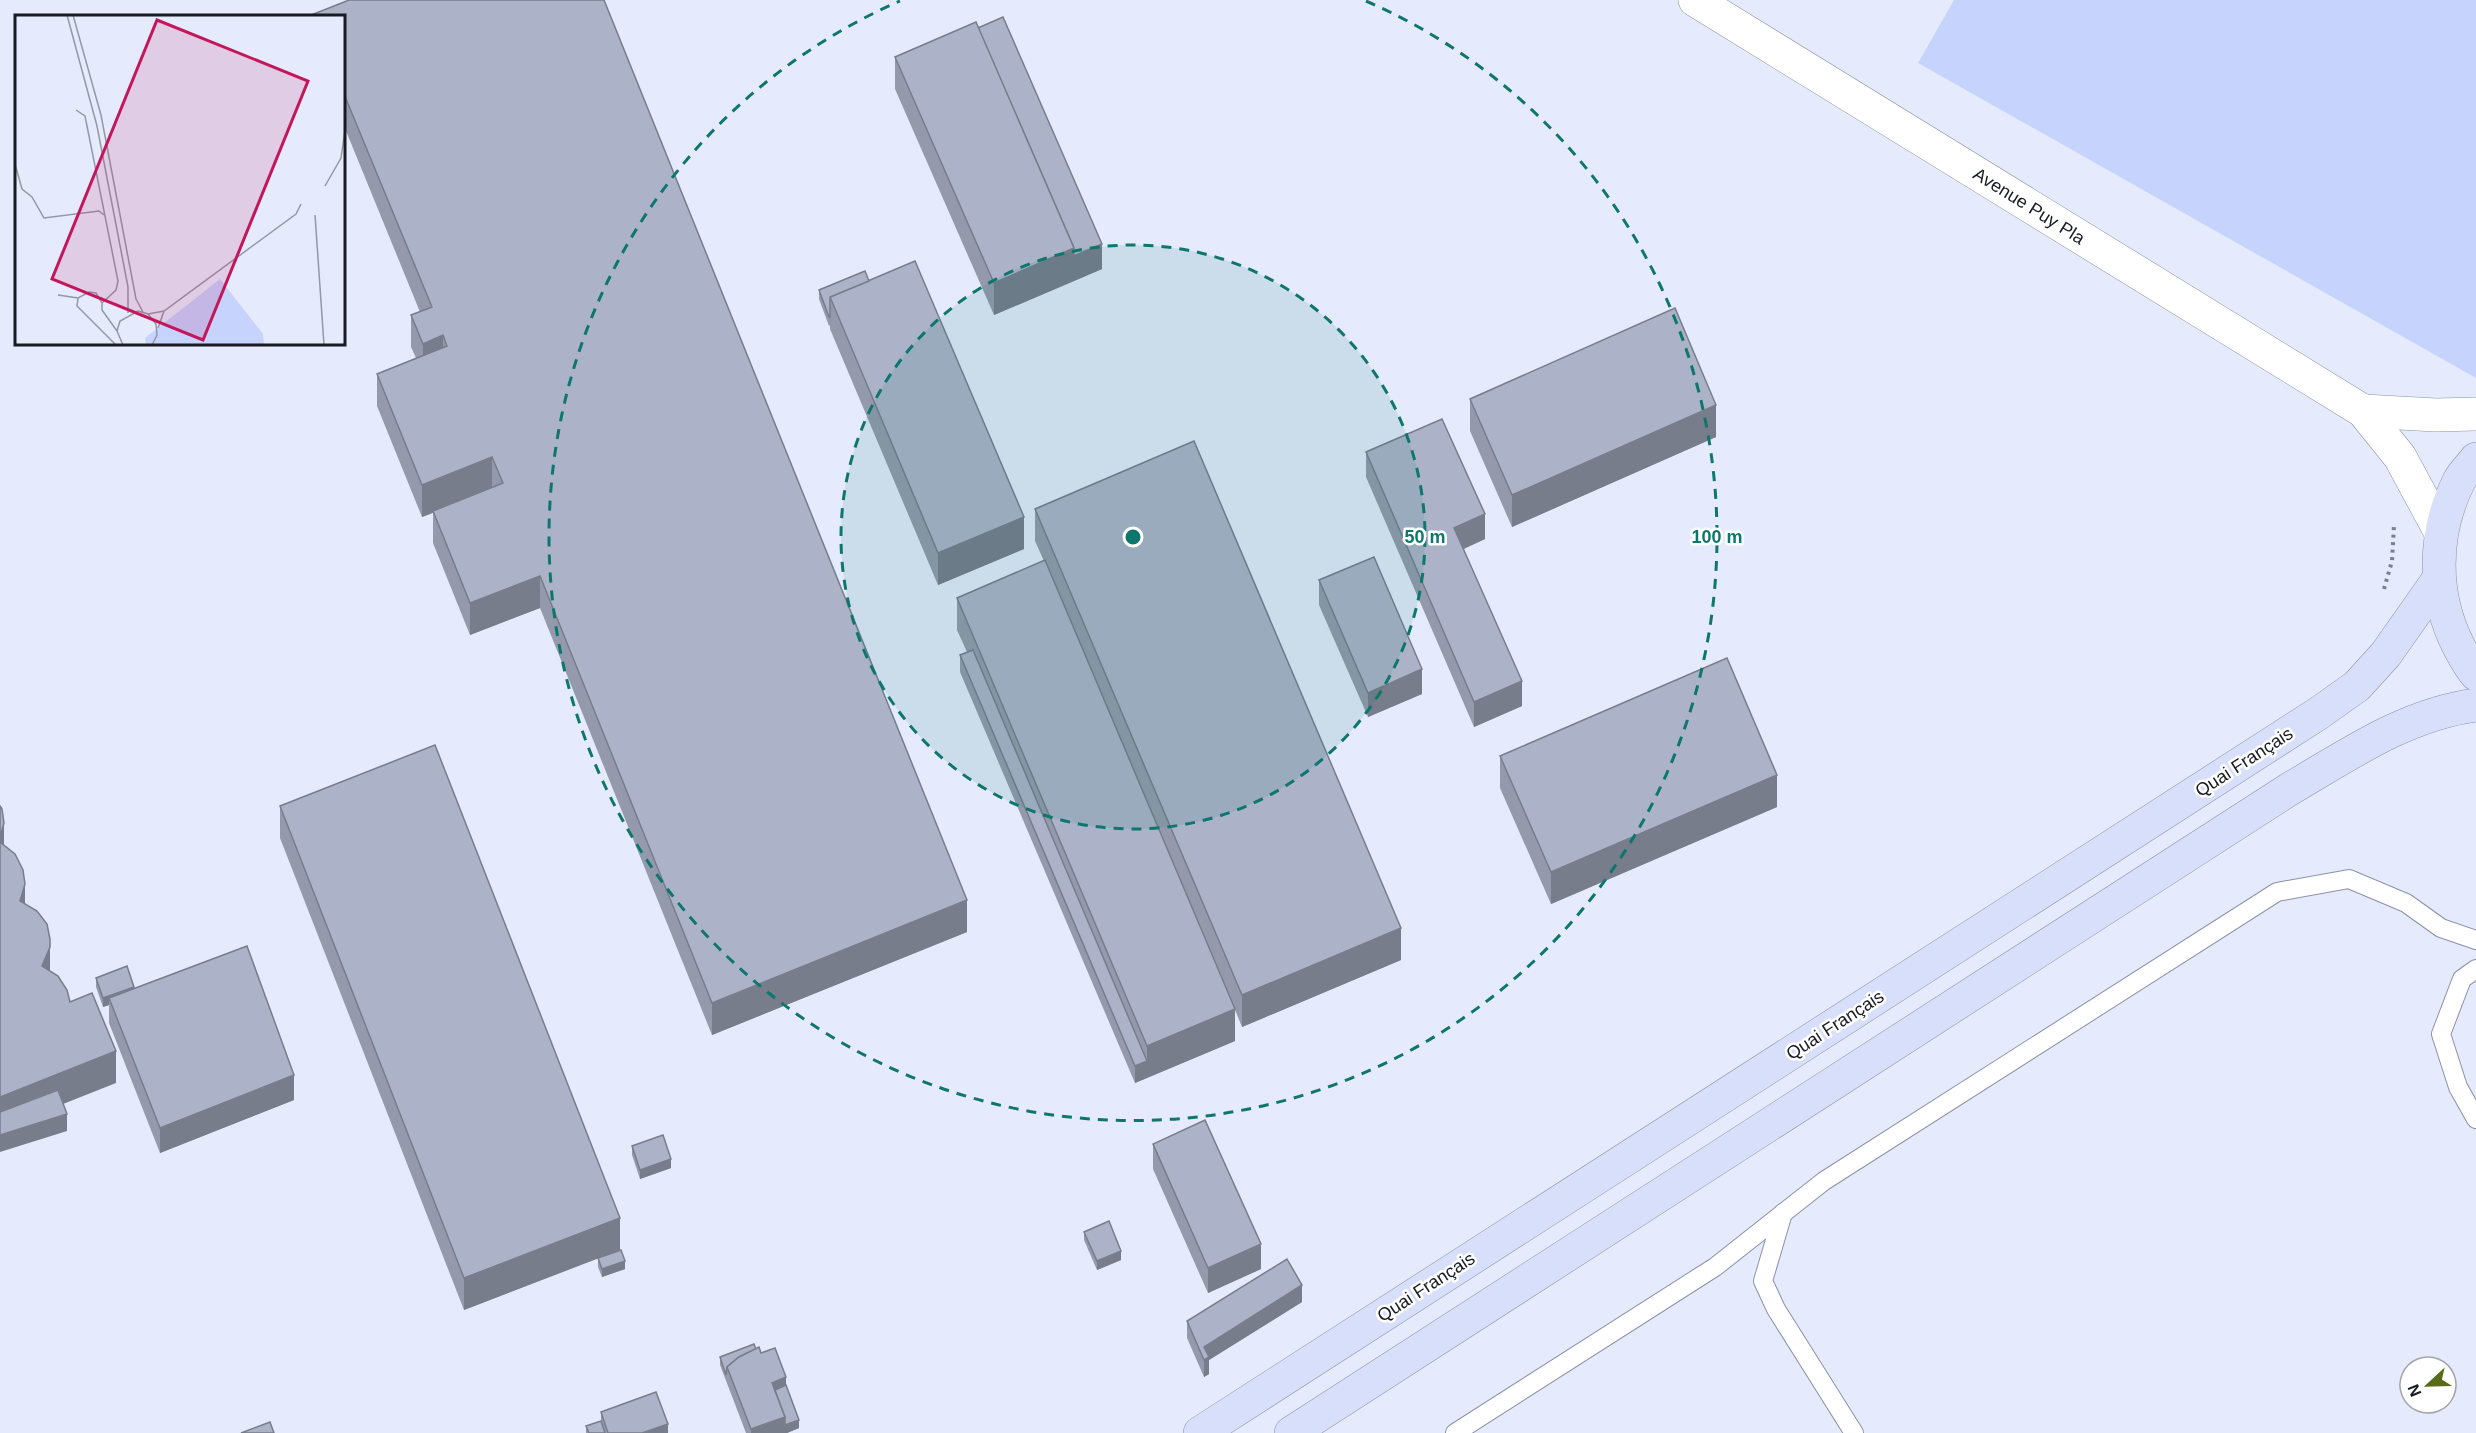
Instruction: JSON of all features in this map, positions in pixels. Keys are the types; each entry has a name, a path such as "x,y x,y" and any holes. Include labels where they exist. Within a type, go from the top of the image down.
{"main road":[{"path":"2476,459 2459,480 2441,533 2438,580 2448,626 2470,668 2476,674"},
{"name":"Quai Français","path":"1200,1433 2319,713 2357,686 2386,654 2438,580"},
{"path":"1291,1433 2288,790 2402,725 2451,708 2476,705"}],"street":[{"name":"Avenue Puy Pla","path":"1695,0 2363,411 2400,457 2441,533"},
{"name":"Avenue Puy Pla","path":"2363,411 2436,415 2476,414"}],"lane":[{"path":"1455,1433 1715,1267 1824,1181 2277,892 2349,879 2406,903 2441,928 2476,940"},
{"path":"2476,969 2462,979 2441,1034 2458,1087 2476,1119"},
{"path":"1783,1213 1763,1281 1776,1309 1854,1433"}],"shaded area":[{"path":"1954,0 2476,0 2476,378 1918,63"}],"building":[{"path":"349,0 604,0 967,900 712,1003 540,576 470,603 433,511 503,483 492,457 422,485 377,374 447,346 443,335 423,344 411,315 432,307 345,96 345,15 311,15"},
{"path":"1003,17 1102,244 1074,256 1074,248 978,28"},
{"path":"976,22 1074,248 994,283 895,57"},
{"path":"915,261 1024,517 938,553 830,297"},
{"path":"865,271 869,281 830,297 829,317 819,290"},
{"path":"1675,308 1716,405 1512,495 1470,399"},
{"path":"1442,419 1485,514 1454,528 1522,681 1474,702 1366,452"},
{"path":"1194,441 1401,928 1242,995 1035,509"},
{"path":"1374,557 1422,669 1368,693 1319,580"},
{"path":"1045,560 1235,1009 1147,1046 957,598"},
{"path":"973,650 1147,1061 1135,1066 960,655"},
{"path":"1727,658 1777,775 1551,872 1500,756"},
{"path":"435,745 620,1218 464,1278 280,806"},
{"path":"0,806 4,823 0,837"},
{"path":"0,842 15,854 23,870 25,884 20,901 37,911 47,924 50,947 42,966 58,976 67,990 70,1002 92,993 116,1051 0,1097"},
{"path":"247,946 294,1075 160,1128 109,998"},
{"path":"127,966 134,987 103,998 96,978"},
{"path":"58,1090 67,1114 0,1135 0,1112"},
{"path":"1205,1120 1261,1244 1208,1268 1153,1144"},
{"path":"663,1135 671,1159 640,1170 632,1146"},
{"path":"1109,1221 1121,1251 1097,1261 1084,1232"},
{"path":"621,1250 625,1261 602,1269 598,1258"},
{"path":"1287,1259 1302,1285 1204,1347 1209,1357 1204,1360 1187,1321"},
{"path":"754,1344 756,1349 739,1357 727,1367 726,1375 720,1357"},
{"path":"759,1347 761,1353 775,1348 786,1377 772,1383 785,1417 751,1429 727,1367 739,1357"},
{"path":"786,1385 799,1420 785,1425 785,1417 775,1390"},
{"path":"656,1392 668,1424 642,1433 608,1433 601,1412"},
{"path":"601,1421 605,1433 589,1433 586,1426"},
{"path":"270,1422 274,1433 241,1433"}]}
